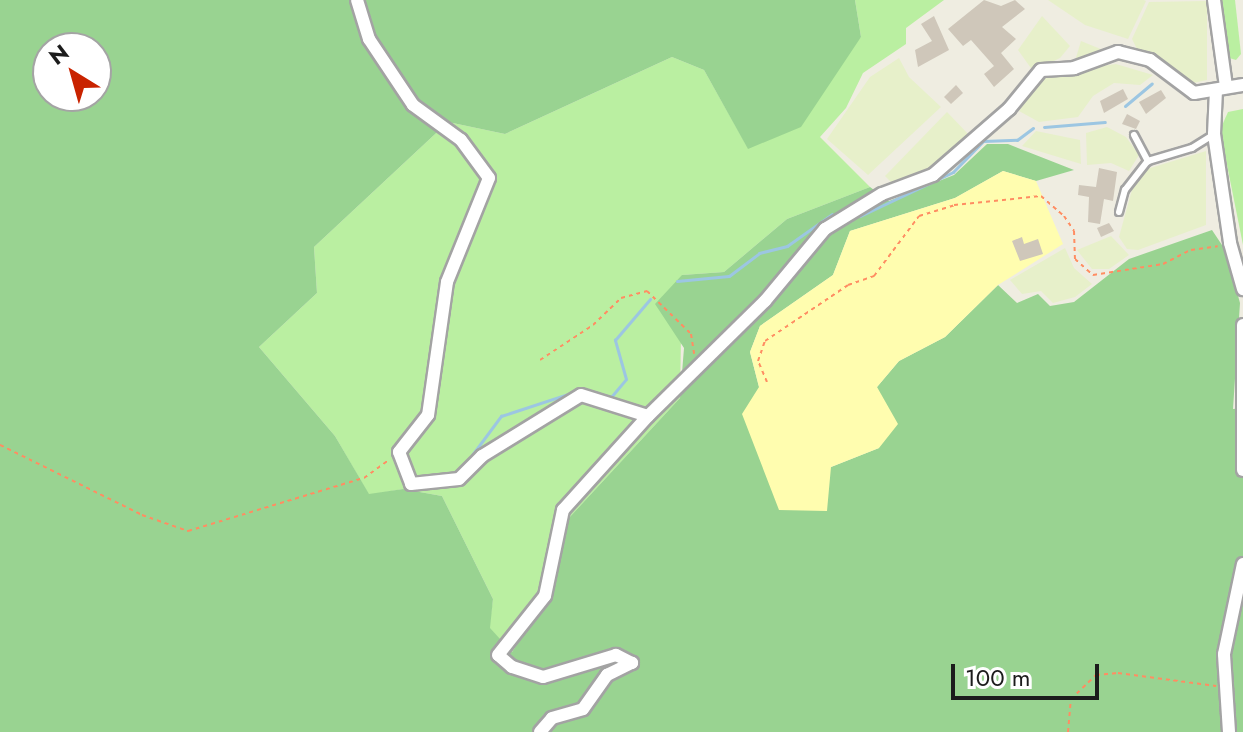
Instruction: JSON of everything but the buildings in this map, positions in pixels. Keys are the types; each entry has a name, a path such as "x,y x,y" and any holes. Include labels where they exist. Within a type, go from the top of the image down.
{"street":[{"path":"357,0 369,39 413,105 461,140 489,178 447,282 428,415 399,452 411,484 434,485 459,479 482,456 569,399 592,397 648,416"},
{"path":"1214,0 1221,89 1214,134 1230,243 1243,289"},
{"path":"540,732 552,718 583,709 607,675 628,667 630,658 616,655 543,677 501,659 499,647 545,596 563,510 648,416 696,371 825,229 882,194 933,175 1009,109 1041,70 1074,68 1118,52 1150,60 1194,93 1243,85"},
{"path":"1243,325 1243,470"},
{"path":"1229,732 1224,654 1243,564"}],"lane":[{"path":"1119,212 1125,190 1148,161 1192,148 1214,134"},
{"path":"1134,135 1148,161"}],"path":[{"path":"767,382 758,361 765,341 848,285 867,281 919,216 1026,194 1041,196 1064,216 1074,231 1075,259 1093,275 1163,264 1191,250 1230,243"},
{"path":"540,360 593,325 621,298 647,291 691,334 696,371"},
{"path":"0,445 142,515 188,531 364,478 399,452"},
{"path":"1068,732 1071,699 1096,675 1118,673 1224,687"}],"green space":[{"path":"0,0 855,0 861,37 801,127 748,149 704,70 672,57 505,134 448,122 314,247 317,293 259,347 335,436 369,494 403,489 442,496 493,599 490,628 512,652 554,588 567,520 680,398 684,348 655,304 682,275 724,272 787,219 870,187 889,201 954,175 987,144 1008,144 1074,170 1036,181 1003,171 955,198 850,231 833,275 760,326 750,352 759,387 831,467 879,448 877,387 899,361 945,337 998,285 1017,303 1038,294 1050,306 1074,302 1129,259 1212,230 1226,251 1240,303 1233,409 1243,408 1243,732 0,732"},
{"path":"855,0 944,0 906,28 906,44 863,73 846,108 820,137 870,187 787,219 724,272 682,275 680,398 567,520 554,588 512,652 489,628 493,599 442,496 403,489 369,495 335,436 259,347 317,293 314,247 448,122 505,134 672,57 704,70 748,148 861,37"},
{"path":"1048,0 1146,1 1128,39 1085,25"},
{"path":"1221,0 1235,0 1241,54 1236,60 1226,57"},
{"path":"1207,1 1207,80 1193,83 1155,54 1137,49 1132,39 1149,2"},
{"path":"1042,16 1070,46 1060,58 1033,71 1018,50"},
{"path":"1081,41 1103,50 1075,61"},
{"path":"899,58 909,77 941,107 868,175 827,139 870,77"},
{"path":"1116,64 1153,75 1140,85 1114,83 1093,96 1078,117 1039,122 1019,111 1044,74"},
{"path":"1243,109 1243,245 1220,130 1228,112"},
{"path":"947,112 970,136 941,164 896,187 885,176"},
{"path":"1107,127 1126,137 1139,155 1129,171 1111,163 1087,165 1086,133"},
{"path":"1036,131 1080,140 1081,164 1022,146"},
{"path":"1206,151 1206,225 1138,250 1127,249 1119,237 1133,186 1147,169"},
{"path":"1111,236 1129,255 1109,269 1092,269 1077,250"},
{"path":"1065,248 1074,268 1092,284 1075,297 1053,303 1041,291 1022,294 1010,280"}],"sand":[{"path":"1003,171 1036,181 1063,244 998,285 945,337 899,361 877,387 898,424 879,448 831,467 827,511 779,510 742,414 759,387 750,352 760,326 833,275 850,231 955,198"}],"waterway":[{"path":"1125,106 1152,83"},
{"path":"1044,127 1105,122"},
{"path":"860,216 953,172 983,141 1017,140 1033,128"},
{"path":"677,281 729,276 759,253 787,246 832,214"},
{"path":"472,455 501,416 583,389 611,397 626,379 615,340 650,299"}]}
